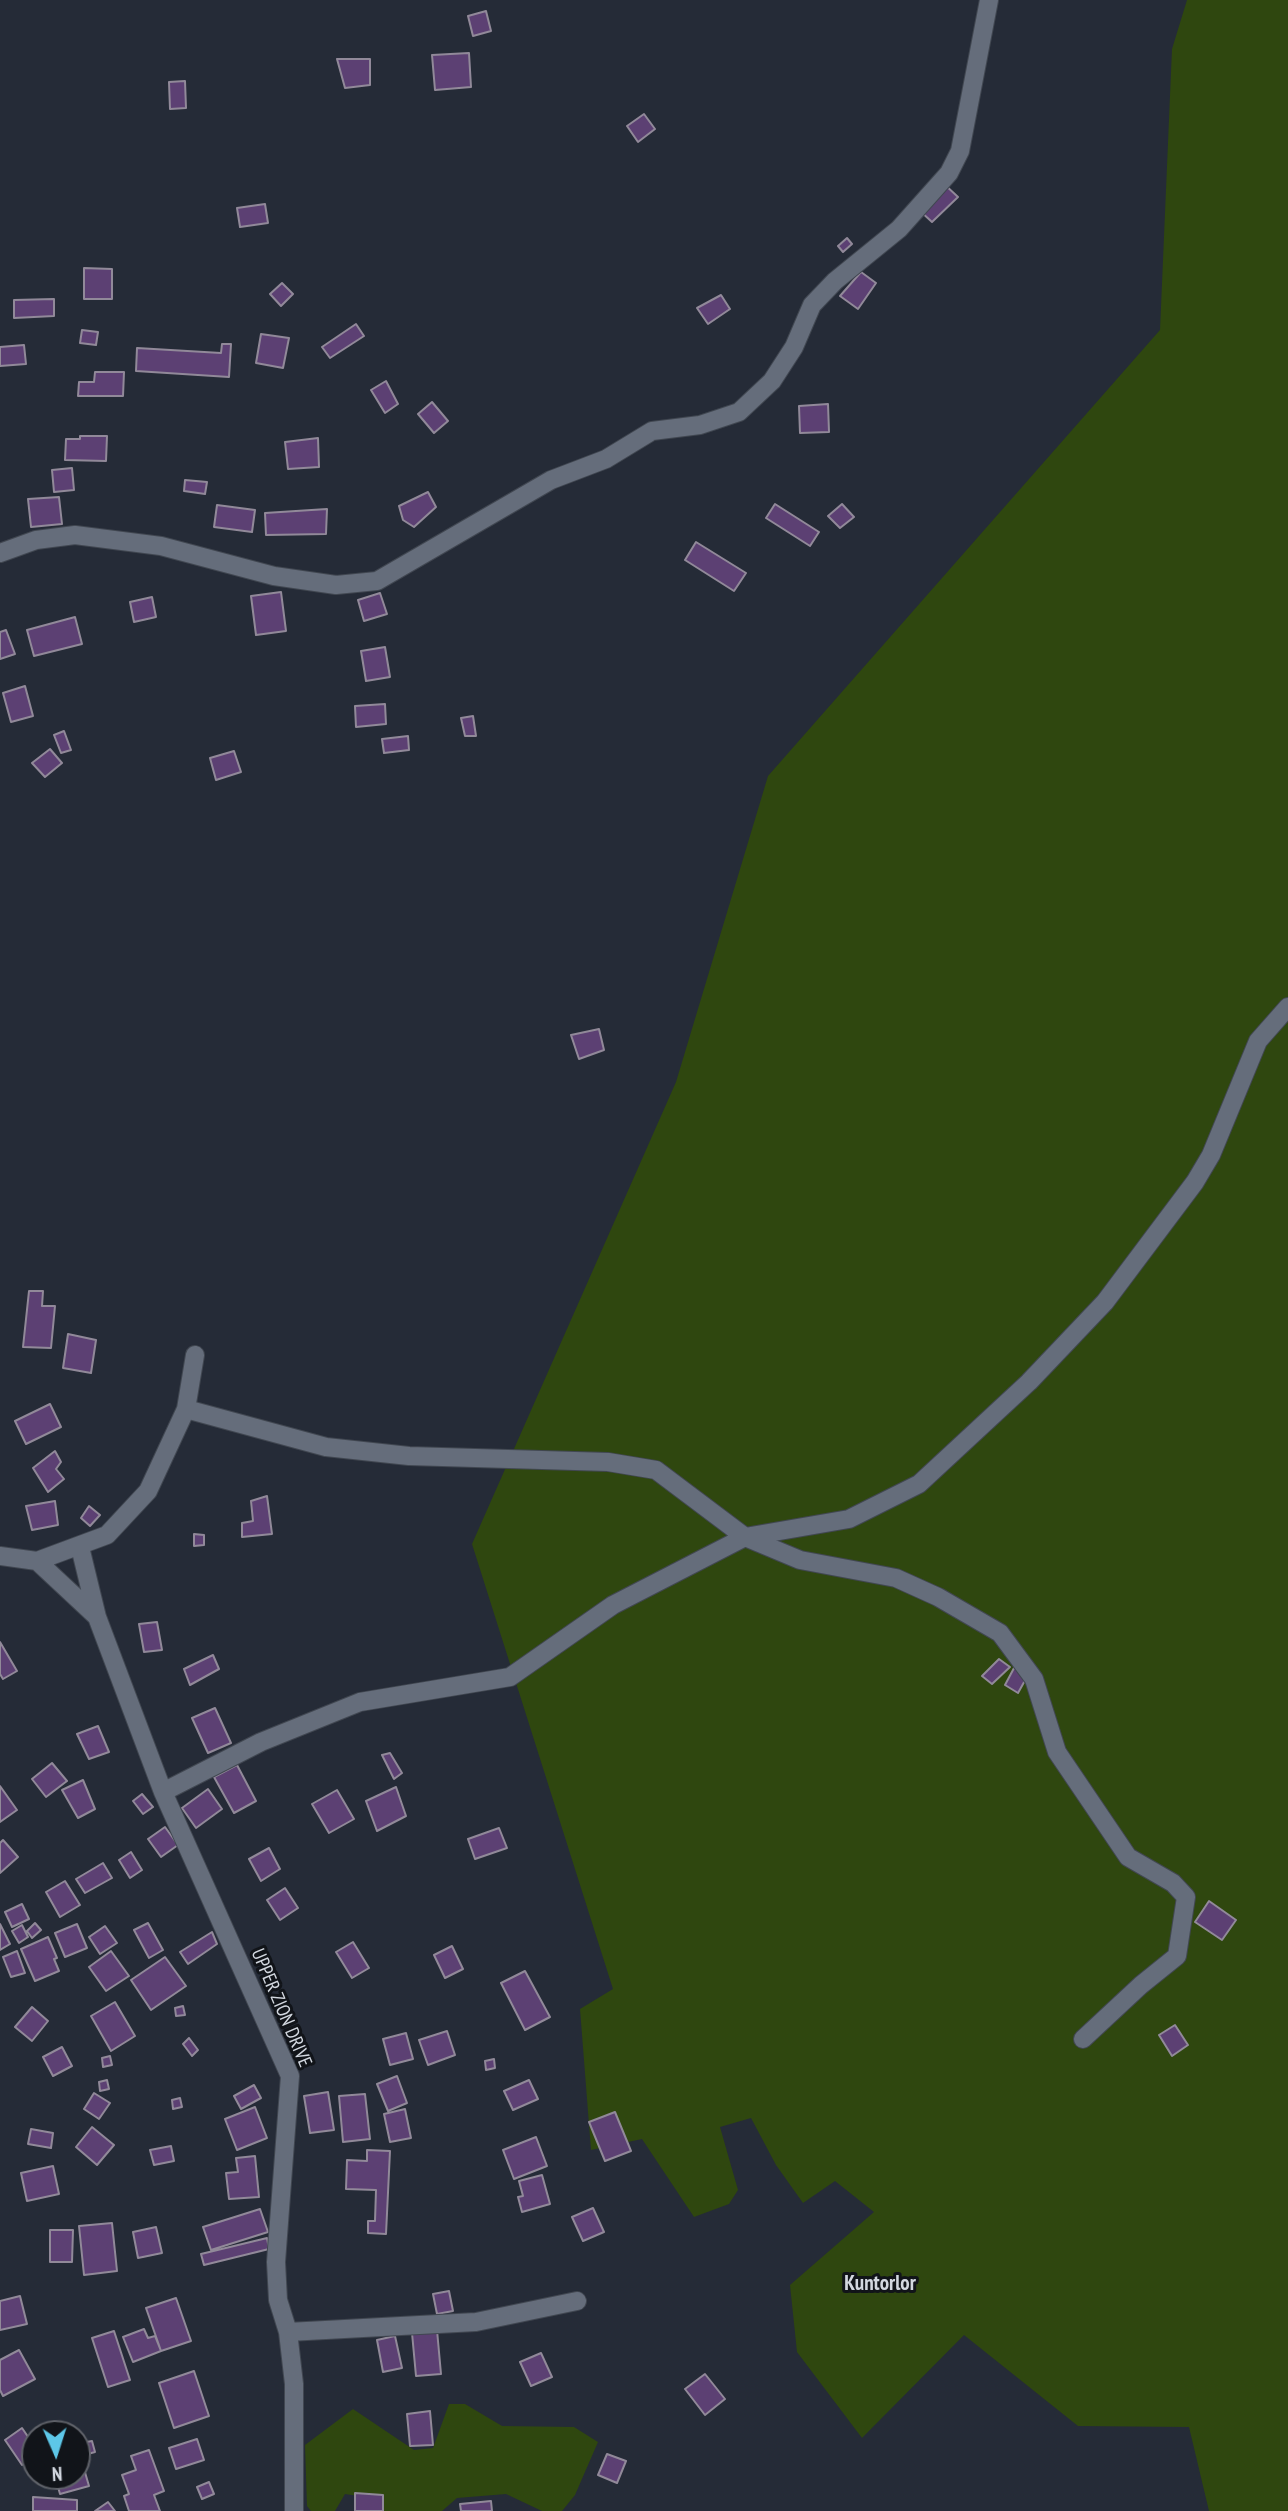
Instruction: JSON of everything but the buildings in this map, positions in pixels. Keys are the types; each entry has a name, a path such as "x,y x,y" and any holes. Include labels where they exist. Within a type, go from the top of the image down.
{"street":[{"path":"0,553 36,540 75,535 161,546 274,576 311,582 336,585 376,581 551,480 606,459 652,431 700,425 739,412 772,381 794,347 812,306 835,281 899,229 949,173 960,151 989,0"},
{"path":"163,1792 261,1742 360,1702 510,1677 613,1605 745,1537 849,1520 919,1484 1029,1382 1105,1301 1195,1182 1211,1154 1258,1041 1288,1007"},
{"path":"0,1556 37,1561 107,1535 148,1492 186,1409 195,1355"},
{"path":"186,1409 326,1447 409,1456 608,1461 656,1470 745,1537 800,1560 897,1578 938,1597 1000,1633 1034,1679 1057,1752 1128,1857 1173,1883 1186,1897 1177,1956 1083,2039"},
{"name":"UPPER ZION DRIVE","path":"80,1547 97,1617 163,1792 290,2076 276,2262 278,2300 288,2332 294,2384 294,2511"},
{"path":"37,1561 97,1617"},
{"path":"288,2332 476,2322 577,2301"}],"green space":[{"path":"1187,0 1288,0 1288,2511 1209,2511 1189,2427 1078,2426 964,2335 862,2438 797,2352 790,2285 874,2212 835,2181 803,2203 776,2165 751,2118 720,2127 738,2190 729,2204 694,2217 642,2139 591,2150 580,2009 613,1989 472,1544 676,1082 768,776 1160,330 1172,49"},
{"path":"449,2404 465,2404 502,2426 574,2427 598,2442 575,2495 562,2511 542,2511 506,2494 457,2498 442,2511 380,2511 379,2499 345,2494 335,2511 311,2511 307,2506 305,2445 353,2409 414,2450 433,2448"}],"district":[{"name":"Kuntorlor","path":"880,2284"}]}
